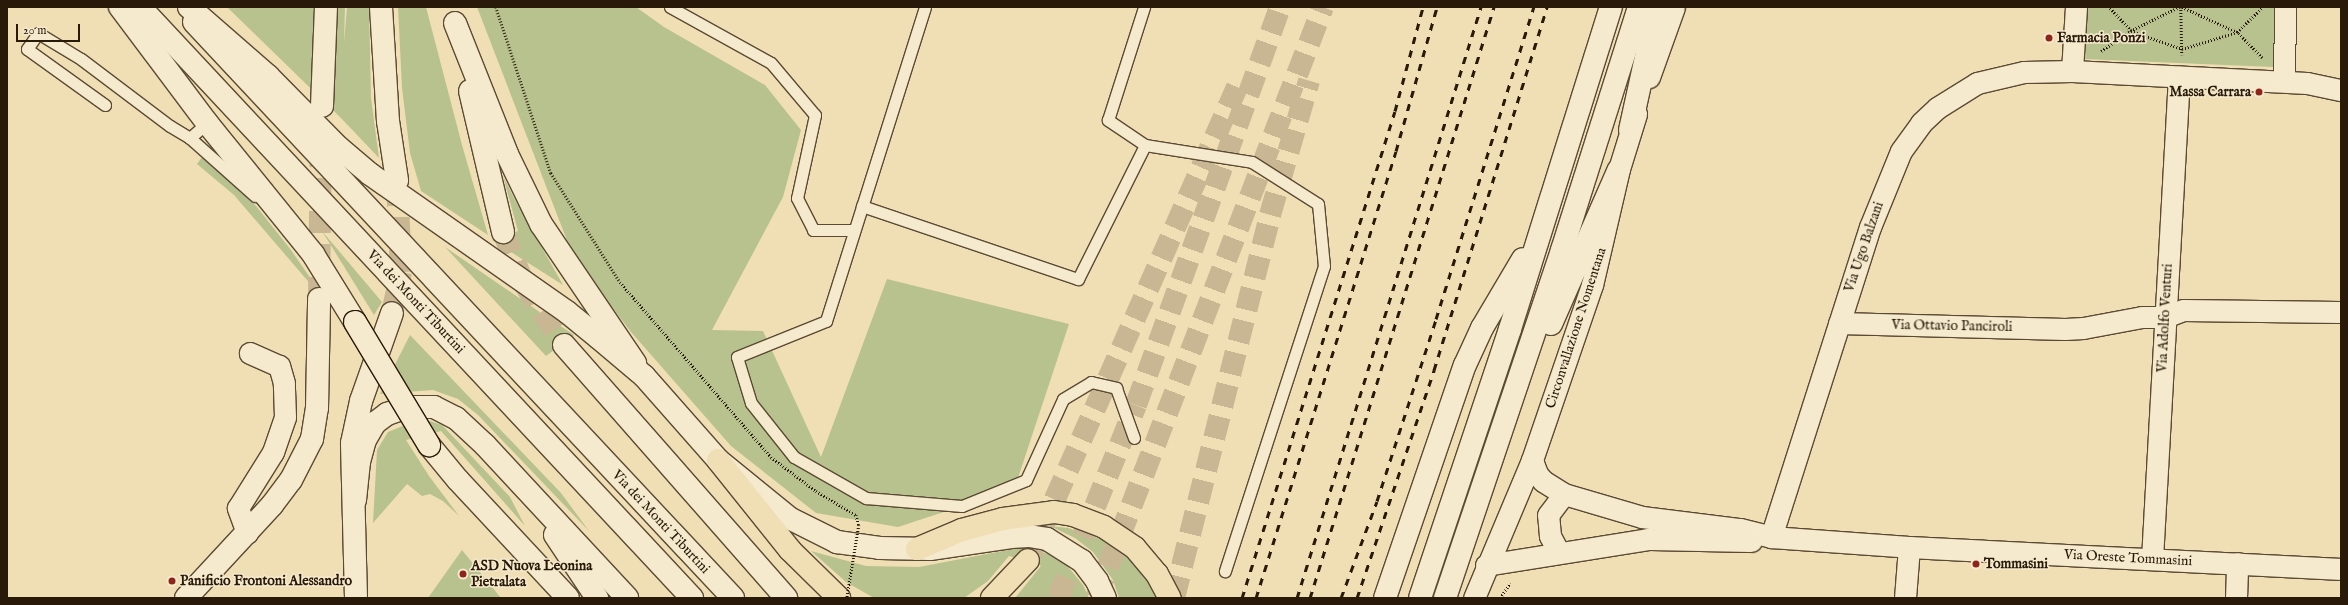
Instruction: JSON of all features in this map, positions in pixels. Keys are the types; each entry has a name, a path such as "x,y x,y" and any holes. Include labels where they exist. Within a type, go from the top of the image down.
{"highway":[{"path":"718,460 790,550 839,598"},
{"path":"917,549 962,530 1004,519 1054,512 1073,515 1104,527 1134,548 1157,574 1170,598"},
{"path":"992,598 1028,560"}],"street":[{"path":"120,7 206,123 295,230 322,268 429,445 454,475 568,598"},
{"name":"Via dei Monti Tiburtini","path":"140,7 692,598"},
{"name":"Via dei Monti Tiburtini","path":"180,7 733,598"},
{"path":"189,7 268,76 338,147 370,174 567,312 644,376"},
{"path":"322,106 326,7"},
{"path":"381,7 388,121 397,180"},
{"path":"1585,88 1596,7"},
{"path":"1420,598 1510,329 1538,232 1611,7"},
{"path":"1444,598 1496,450 1639,7"},
{"path":"1630,130 1657,7"},
{"name":"Circonvallazione Nomentana","path":"1474,598 1486,565 1532,460 1599,263 1619,169 1630,130 1674,7"},
{"path":"2072,70 2076,7"},
{"path":"2284,81 2285,7"},
{"path":"453,15 507,154 541,224 560,256 644,376 718,460 790,518 827,538 854,546 917,549 1011,537 1029,536 1047,539 1082,561 1097,581 1105,598"},
{"path":"453,15 503,232"},
{"name":"Via Ugo Balzani","path":"1771,537 1839,323 1888,178 1901,151 1921,123 1946,102 1977,83 2024,72 2072,70 2181,69 2284,81 2316,83 2341,90"},
{"name":"Via Adolfo Venturi","path":"2152,559 2165,316 2181,69"},
{"path":"1496,450 1619,169"},
{"path":"1385,598 1471,350 1538,232"},
{"path":"186,598 247,533 291,480 312,439 317,408 319,299"},
{"name":"Via Ottavio Panciroli","path":"1839,323 2065,329 2084,328 2142,317 2165,316 2183,310 2341,312"},
{"path":"356,598 355,500 351,451 355,423 392,313"},
{"path":"564,345 786,598"},
{"path":"247,533 238,508 273,452 285,417 284,383 279,366 250,353"},
{"path":"355,500 359,462 371,428 387,414 415,405 434,407 456,418 628,598"},
{"name":"Via Oreste Tommasini","path":"1532,460 1537,474 1544,481 1564,494 1652,519 1740,529 1771,537 1909,548 2341,569"},
{"path":"522,486 597,598"},
{"path":"1558,552 1550,536 1548,515 1552,506 1564,494"},
{"name":"Via Oreste Tommasini","path":"1486,565 1558,552 1648,539 1737,542 1771,537"},
{"path":"1905,598 1909,548"},
{"path":"2236,598 2238,563"}],"lane":[{"path":"670,7 771,62 815,116 797,198 813,230 854,230"},
{"path":"925,7 826,320 736,357 751,403 794,457 866,498 962,506 1026,480 1063,399 1091,382 1116,388 1134,438"},
{"path":"1144,7 1108,120 1145,145 1252,162 1318,204 1324,266 1225,571"},
{"path":"105,105 27,49 38,33 81,59 158,117 190,138 295,230"},
{"path":"190,138 206,123"},
{"path":"862,206 1078,279 1145,145"}],"path":[{"path":"496,7 551,174 620,282 771,457 816,491 856,515 858,525 847,598"},
{"path":"2109,7 2131,31 2182,49 2237,32 2263,7"},
{"path":"2181,7 2181,69"},
{"path":"2099,52 2131,31 2181,7 2237,32 2266,62"}],"green space":[{"path":"227,7 345,7 344,43 347,7 369,7 371,98 379,158 340,117"},
{"path":"398,7 426,7 462,145 488,235 421,191 410,153 402,88"},
{"path":"477,7 636,7 664,27 765,85 801,130 783,197 712,330 763,331 821,457 887,279 1069,324 1016,484 962,506 898,527 816,513 731,446 631,332 573,256"},
{"path":"2085,7 2275,7 2273,67 2083,59"},
{"path":"202,157 256,206 291,250 331,308 234,195 197,164"},
{"path":"503,176 563,285 492,240 518,231"},
{"path":"322,231 382,302 374,315"},
{"path":"445,247 541,313 574,335 546,356"},
{"path":"410,335 561,493 589,531 478,415 458,399 433,390 380,394"},
{"path":"430,421 442,425 510,497 525,526 441,431 406,440 429,476 459,516 443,501 430,494 422,496 407,484 373,523 377,450 388,432 405,425"},
{"path":"1050,526 1068,528 1101,539 1130,559 1150,584 1156,598 1119,598 1113,580 1093,552 1075,538"},
{"path":"1023,547 1048,554 1065,563 1083,585 1089,598 1015,598 1041,566 1009,556 988,581 964,598 874,598 846,582 811,551 866,566 919,567"},
{"name":"ASD Nuova Leonina Pietralata","path":"462,550 501,598 428,598"}],"tunnel":[{"path":"1058,598 1136,405 1280,7"},
{"path":"1096,598 1323,7"},
{"path":"1174,598 1270,215 1309,81"},
{"path":"1028,560 1238,85"},
{"path":"319,299 321,143"},
{"path":"392,313 401,272 397,180"},
{"path":"503,232 524,284 564,345"}],"railway":[{"path":"1242,598 1395,111 1423,7"},
{"path":"1256,598 1396,151 1437,7"},
{"path":"1297,598 1481,7"},
{"path":"1310,598 1494,7"},
{"path":"1341,598 1377,501 1534,7"},
{"path":"1357,598 1434,370 1547,7"}],"place":[{"name":"Farmacia Ponzi","path":"2049,38"},
{"name":"Massa Carrara","path":"2259,92"},
{"name":"Tommasini","path":"1976,564"},
{"name":"ASD Nuova Leonina Pietralata","path":"463,574"},
{"name":"Panificio Frontoni Alessandro","path":"172,581"}]}
